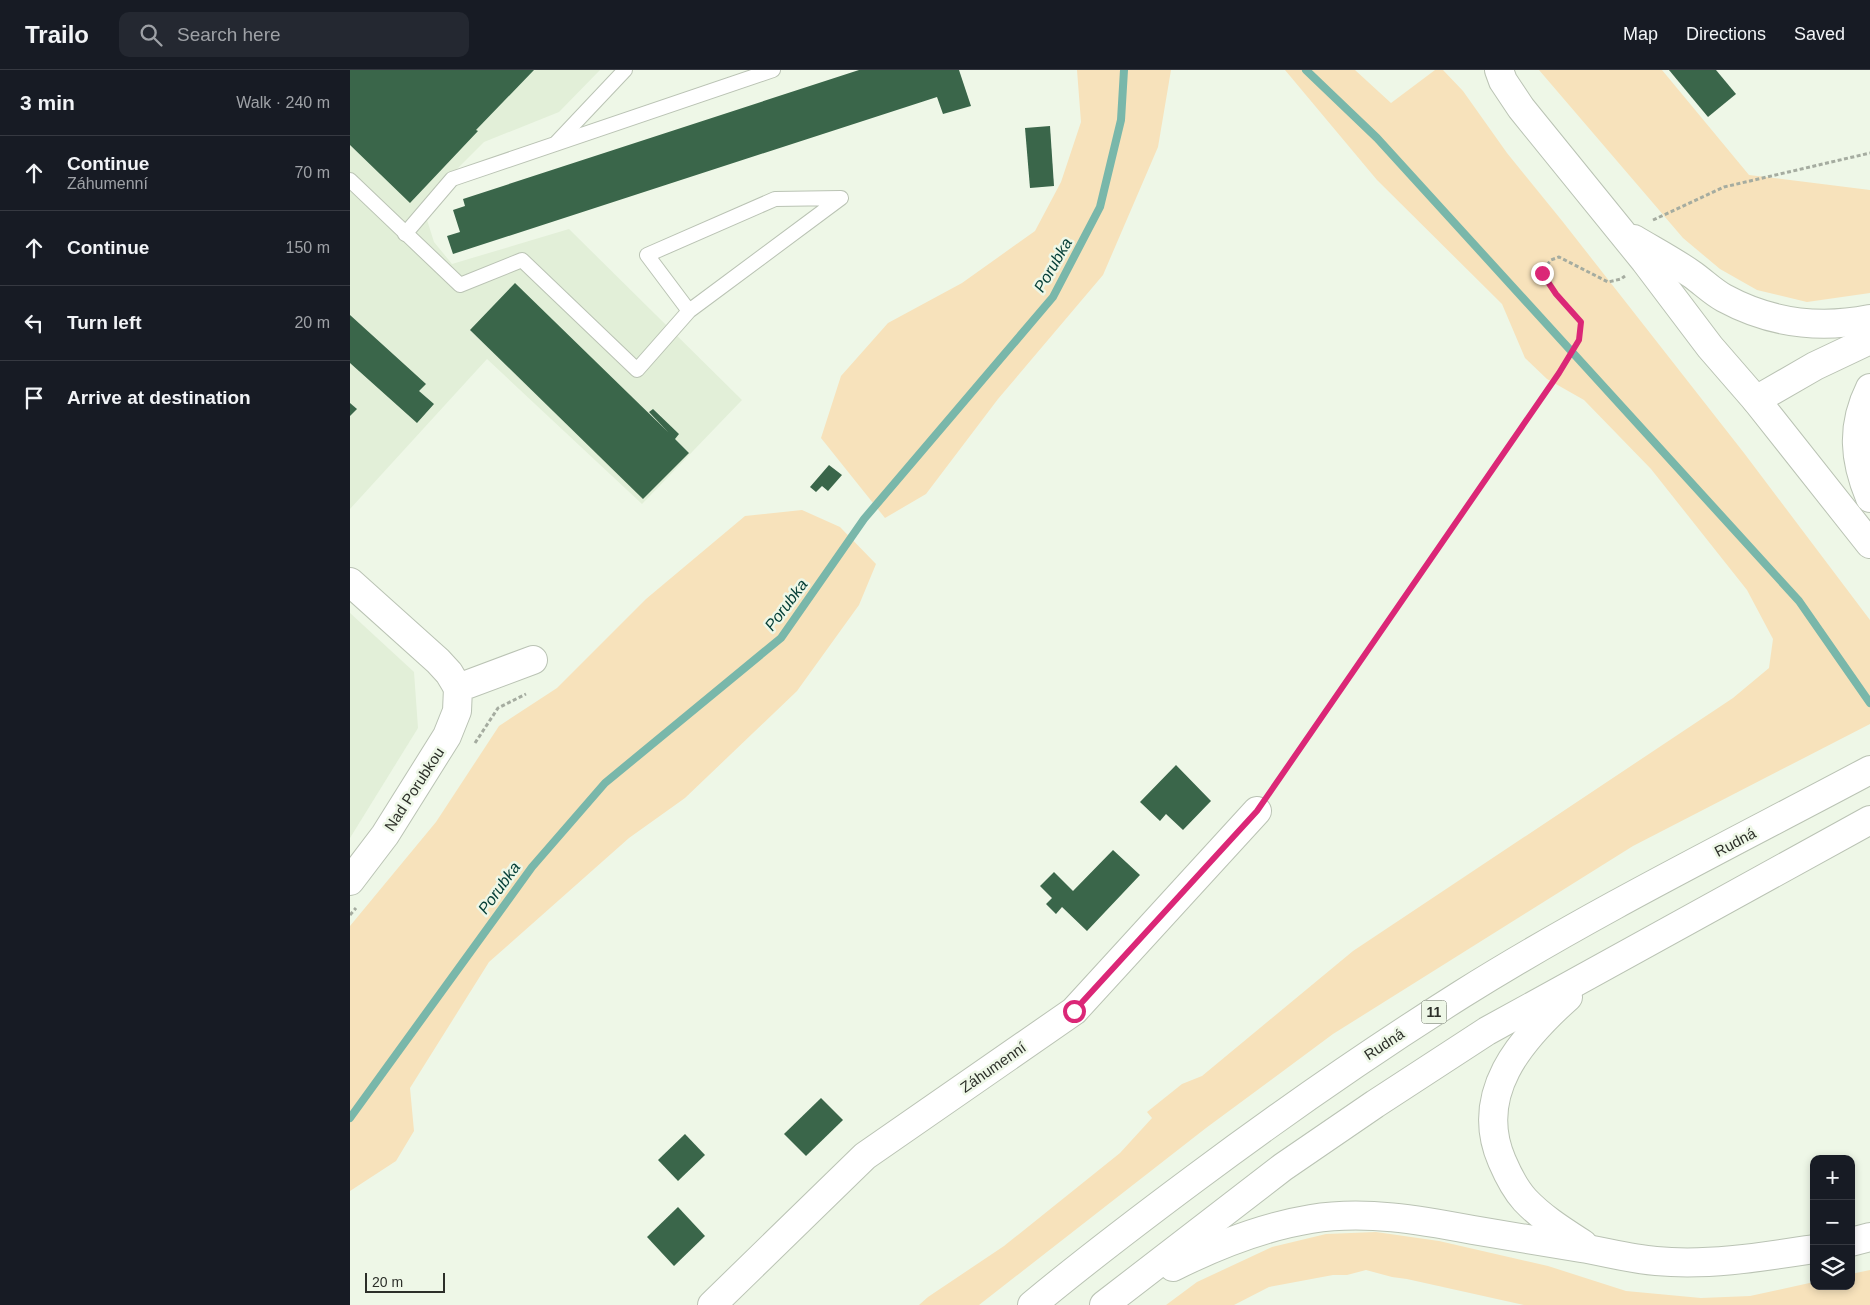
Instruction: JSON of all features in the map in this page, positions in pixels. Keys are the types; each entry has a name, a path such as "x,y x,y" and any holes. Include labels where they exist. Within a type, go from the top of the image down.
{"main road":[{"path":"1499,70 1521,108 1645,261 1710,347 1756,400 1870,544"},
{"path":"1623,234 1674,262 1725,298 1767,316 1788,321 1824,325 1870,319"},
{"path":"1756,400 1816,366 1870,340"},
{"path":"1870,388 1860,414 1856,439 1858,465 1870,498"},
{"path":"350,582 438,661 458,688 532,660"},
{"name":"Nad Porubkou","path":"350,881 385,836 448,736 457,711 458,688"},
{"name":"Rudná","path":"1032,1305 1088,1259 1261,1129 1348,1067 1463,993 1578,926 1870,770"},
{"name":"Záhumenní","path":"712,1305 865,1156 1074,1011 1257,811"},
{"path":"1108,1302 1283,1168 1375,1104 1487,1031 1870,820"},
{"path":"1592,1250 1551,1224 1526,1200 1513,1184 1495,1146 1492,1126 1494,1103 1500,1082 1510,1060 1536,1027 1602,966"},
{"path":"1108,1302 1203,1252 1257,1231 1312,1219 1353,1216 1403,1218 1592,1250 1625,1258 1657,1262 1694,1263 1737,1260 1810,1250"},
{"path":"1855,1241 1870,1237"}],"lane":[{"path":"556,144 625,70"},
{"path":"405,234 452,179 773,70"},
{"path":"350,180 460,286 522,260 637,370 689,311 841,198 775,199 647,255 689,311"}],"path":[{"path":"1623,234 1724,187 1870,153"},
{"path":"1257,811 1559,373 1579,340 1581,322 1556,294 1542,273 1551,260 1559,257 1608,282 1621,279 1645,261"}],"shaded area":[{"path":"350,70 600,70 559,112 484,142 422,204 434,242 452,264 569,229 742,400 642,504 487,359 350,509"},
{"path":"1077,70 1171,70 1158,147 1103,275 998,399 926,494 885,518 821,438 841,376 888,323 962,283 1035,231 1061,182 1081,122"},
{"path":"1285,70 1355,70 1391,103 1435,70 1443,70 1463,91 1507,153 1744,453 1870,620 1870,724 1633,846 1333,1034 1206,1128 979,1305 919,1305 1004,1246 1120,1153 1152,1118 1147,1112 1182,1084 1202,1076 1353,951 1733,698 1769,668 1773,639 1747,590 1651,469 1584,400 1547,379 1525,358 1502,304 1377,180"},
{"path":"1539,70 1662,70 1749,175 1870,190 1870,293 1807,302 1757,290 1720,269 1683,238"},
{"path":"802,510 840,527 876,564 859,605 797,691 685,798 629,838 489,962 410,1088 414,1131 396,1161 350,1191 350,926 436,822 499,726 557,688 646,599 745,516"},
{"path":"350,613 414,672 418,728 350,838"},
{"path":"1376,1232 1439,1241 1548,1266 1626,1291 1701,1298 1750,1296 1810,1283 1810,1290 1855,1290 1855,1273 1870,1270 1870,1305 1524,1305 1366,1270 1347,1275 1333,1275 1269,1287 1234,1305 1166,1305 1197,1282 1272,1247 1326,1234"}],"building":[{"path":"350,70 534,70 476,130 478,131 410,203 350,145"},
{"path":"859,70 959,70 971,106 943,114 937,97 453,254 447,236 460,232 453,210 465,206 463,199"},
{"path":"1669,70 1716,70 1736,94 1708,117"},
{"path":"1050,126 1054,186 1030,188 1025,128"},
{"path":"515,283 668,432 649,412 653,409 679,434 675,439 689,453 643,499 470,330"},
{"path":"350,315 426,384 419,391 434,404 417,423 350,363"},
{"path":"350,403 357,409 350,416"},
{"path":"829,465 842,475 828,491 822,486 816,492 810,487"},
{"path":"1176,765 1211,801 1183,830 1166,814 1160,821 1140,802"},
{"path":"1113,850 1140,875 1087,931 1062,907 1056,914 1046,904 1052,898 1040,886 1054,872 1073,891"},
{"path":"821,1098 843,1120 806,1156 784,1134"},
{"path":"685,1134 705,1155 678,1181 658,1160"},
{"path":"678,1207 705,1236 674,1266 647,1237"}],"waterway":[{"name":"Porubka","path":"350,1118 532,867 605,783 781,638 864,519 1053,297 1100,207 1121,120 1124,70"},
{"path":"1306,70 1377,138 1799,601 1870,703"}],"route":[{"path":"1074,1011 1257,811 1559,373 1579,340 1581,322 1556,294 1542,273"}]}
